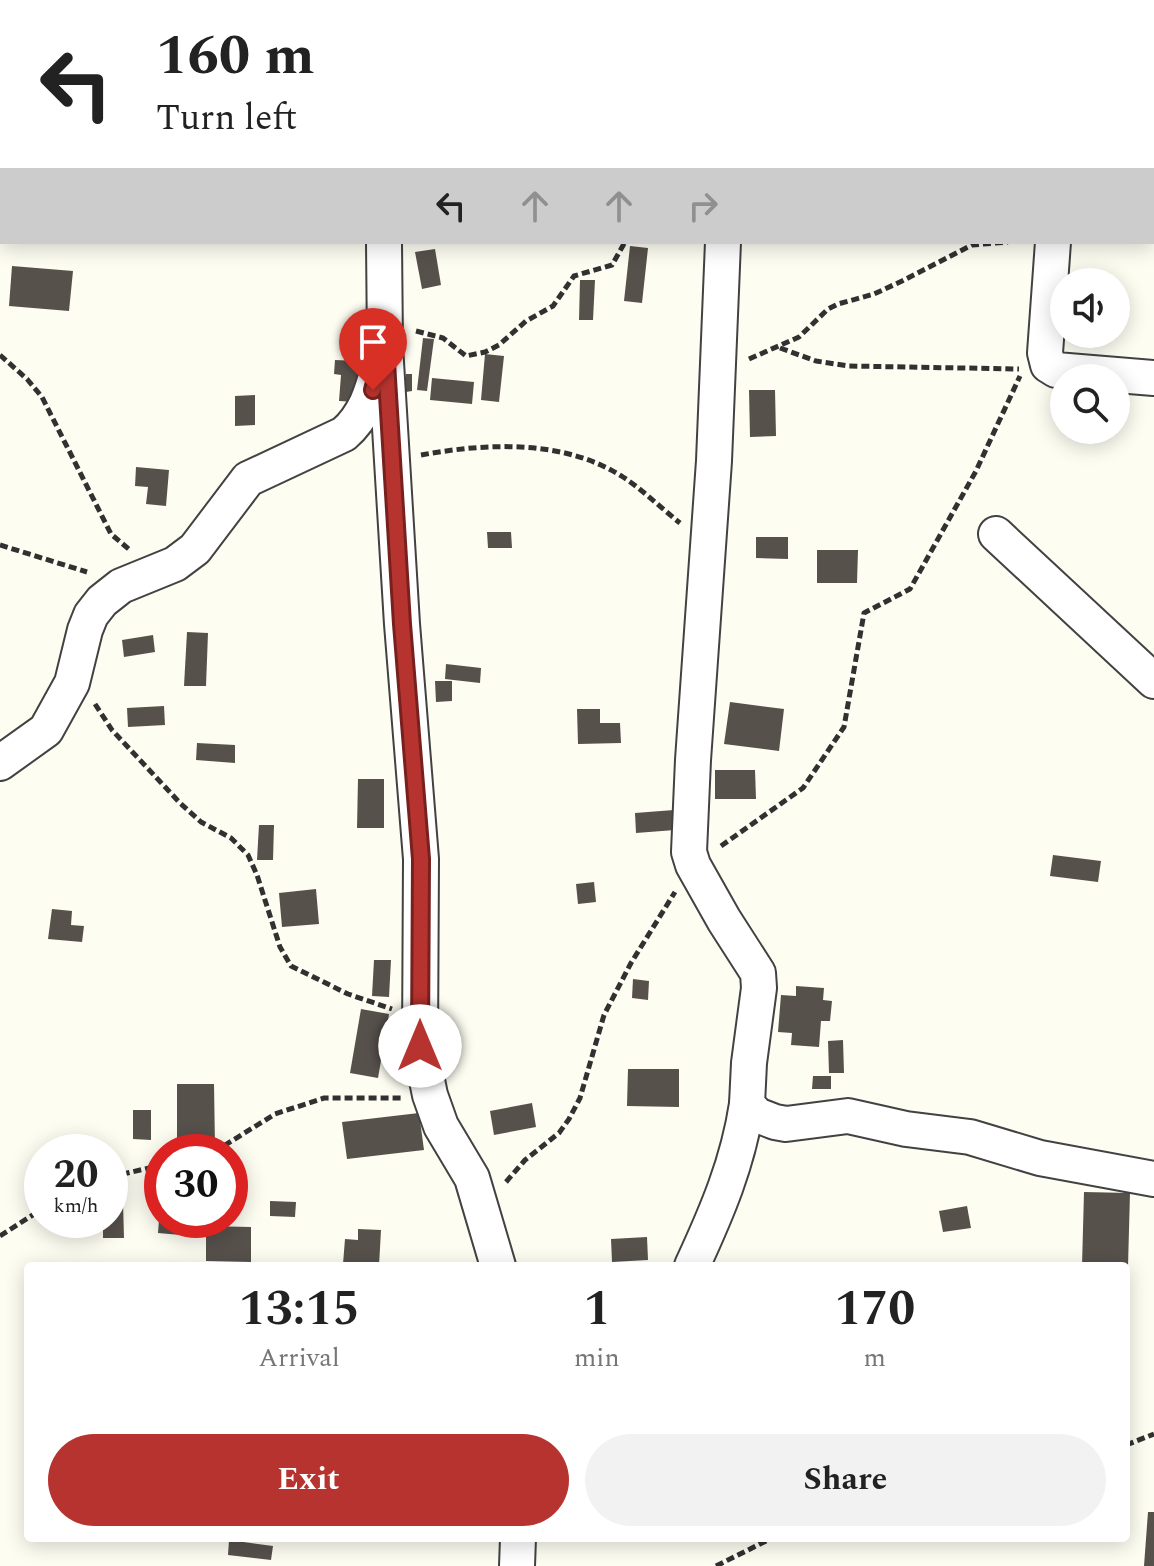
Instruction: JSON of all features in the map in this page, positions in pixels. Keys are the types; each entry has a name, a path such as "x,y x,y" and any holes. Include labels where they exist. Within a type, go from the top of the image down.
{"street":[{"path":"384,244 392,465 421,859 420,1046 430,1095 441,1126 472,1178 497,1262"},
{"path":"694,1262 733,1169 747,1104 759,988 758,973 724,920 689,852 723,244"},
{"path":"1053,244 1045,353 1048,365 1056,370 1154,378"},
{"path":"0,763 46,730 75,674 91,615 102,601 121,586 163,569 195,549 248,479 259,471 332,441 354,426 373,390 385,334"},
{"path":"996,534 1154,681"},
{"path":"747,1104 757,1115 775,1122 786,1124 848,1116 906,1129 970,1137 1040,1158 1154,1179"},
{"path":"517,1566 518,1542"}],"path":[{"path":"385,334 443,338 466,356 485,352 499,345 526,321 553,306 574,276 612,265 624,244"},
{"path":"718,368 779,348 799,337 828,309 874,294 972,245 984,244"},
{"path":"482,1210 525,1160 559,1133 569,1119 580,1098 604,1015 631,963 693,865 803,788 844,727 864,613 910,589 976,471 1023,369 849,366 816,361 779,348"},
{"path":"0,355 42,397 111,534 133,553 163,569"},
{"path":"392,465 422,455 485,447 553,450 578,455 625,478 708,548"},
{"path":"0,545 69,565 121,586"},
{"path":"75,674 112,730 180,803 201,822 231,838 248,855 280,947 291,966 348,994 395,1010 404,1035 420,1046"},
{"path":"243,1134 275,1114 324,1098 394,1099 430,1095"},
{"path":"0,1236 24,1221"},
{"path":"1130,1443 1154,1434"},
{"path":"716,1566 764,1542"}],"building":[{"path":"630,246 648,248 642,303 624,301"},
{"path":"435,249 441,285 422,289 415,252"},
{"path":"12,266 73,271 69,311 9,306"},
{"path":"580,280 595,280 593,320 579,320"},
{"path":"423,338 434,339 427,391 417,390"},
{"path":"485,354 504,356 499,402 481,400"},
{"path":"335,360 359,361 356,402 339,401 341,375 334,374"},
{"path":"406,374 412,374 412,391 406,392"},
{"path":"432,378 474,382 472,404 430,400"},
{"path":"749,390 775,390 776,436 750,437"},
{"path":"255,395 255,425 235,426 235,396"},
{"path":"136,467 169,470 166,506 146,504 148,487 135,486"},
{"path":"487,532 511,532 512,548 488,548"},
{"path":"756,537 788,537 788,559 756,558"},
{"path":"817,550 858,550 857,583 817,583"},
{"path":"187,632 208,633 206,686 184,686"},
{"path":"153,635 155,652 124,657 122,640"},
{"path":"446,664 481,668 480,683 445,679"},
{"path":"435,681 452,681 452,701 436,702"},
{"path":"730,702 784,709 779,751 724,744"},
{"path":"164,706 165,725 128,727 127,708"},
{"path":"577,709 600,709 600,723 620,723 621,743 578,744"},
{"path":"197,743 235,745 235,763 196,760"},
{"path":"715,770 755,770 756,799 715,799"},
{"path":"358,779 384,779 384,828 357,828"},
{"path":"674,810 675,830 636,833 635,813"},
{"path":"259,825 274,825 273,860 257,860"},
{"path":"1053,855 1101,861 1098,882 1050,876"},
{"path":"594,882 596,902 578,904 576,884"},
{"path":"316,889 319,924 282,927 279,893"},
{"path":"52,909 72,911 71,925 84,926 82,942 48,939"},
{"path":"374,960 391,960 389,997 372,996"},
{"path":"633,979 649,981 648,1000 632,998"},
{"path":"796,986 824,988 823,1000 832,1001 830,1021 821,1021 819,1047 791,1045 792,1033 778,1032 781,995 796,996"},
{"path":"361,1009 389,1014 378,1078 350,1073"},
{"path":"843,1040 844,1073 829,1073 828,1041"},
{"path":"628,1069 679,1069 679,1107 627,1106"},
{"path":"813,1076 831,1076 831,1089 812,1089"},
{"path":"177,1084 214,1084 215,1134 177,1134"},
{"path":"532,1103 536,1127 494,1135 490,1111"},
{"path":"133,1110 151,1110 151,1134 144,1134 144,1140 133,1139"},
{"path":"419,1113 424,1150 347,1159 342,1122"},
{"path":"1084,1192 1130,1193 1128,1262 1082,1262"},
{"path":"270,1201 296,1202 295,1217 270,1216"},
{"path":"967,1206 971,1228 943,1232 939,1211"},
{"path":"248,1227 251,1227 251,1262 206,1261 206,1238 248,1238"},
{"path":"358,1229 381,1230 379,1262 343,1262 345,1239 358,1240"},
{"path":"647,1237 648,1260 612,1262 611,1239"},
{"path":"1148,1512 1154,1512 1154,1566 1144,1566"},
{"path":"229,1542 273,1546 271,1560 228,1555"}],"route":[{"path":"373,390 385,346 402,624 421,859 420,1046"}]}
